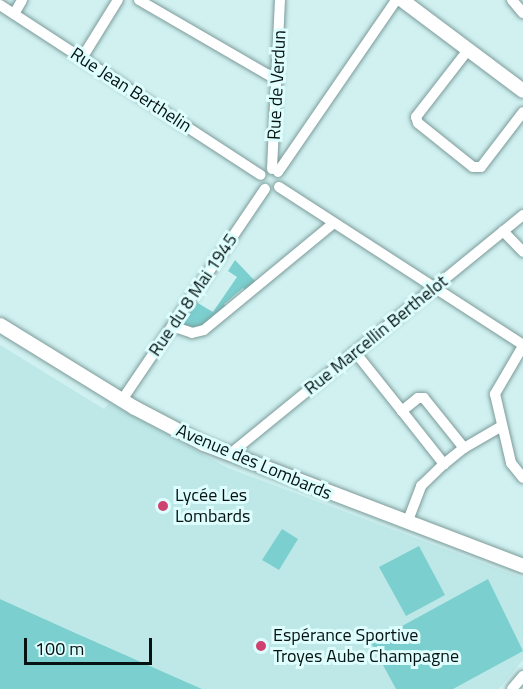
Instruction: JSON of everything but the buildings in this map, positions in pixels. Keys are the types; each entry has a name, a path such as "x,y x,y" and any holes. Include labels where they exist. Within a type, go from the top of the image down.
{"street":[{"path":"14,14 22,0"},
{"path":"82,58 118,0"},
{"path":"139,0 277,80"},
{"name":"Rue de Verdun","path":"279,187 275,171 280,0"},
{"path":"396,0 275,171 261,175 261,184 265,189 279,187 523,346 495,394 511,463 523,478"},
{"path":"402,0 523,91"},
{"path":"512,0 523,13"},
{"name":"Rue Jean Berthelin","path":"0,5 261,175"},
{"path":"468,50 416,117 417,123 473,167 480,167 523,112"},
{"name":"Rue du 8 Mai 1945","path":"122,400 265,189"},
{"name":"Rue Marcellin Berthelot","path":"230,454 523,216"},
{"path":"172,326 192,333 204,330 334,223"},
{"path":"503,231 523,252"},
{"name":"Avenue des Lombards","path":"0,325 122,400 230,454 523,566"},
{"path":"355,352 444,464"},
{"path":"402,411 418,398 424,398 464,448"},
{"path":"407,523 422,486 464,448 484,434 502,426"},
{"path":"512,689 523,676"}],"shaded area":[{"path":"235,260 257,283 247,292 243,288 224,304 227,309 212,321 192,330 181,324 196,302 213,312 237,277 228,271"},
{"name":"Lycée Les Lombards","path":"0,345 104,409 109,403 228,468 523,578 523,660 499,689 202,689 0,599"},
{"path":"282,529 298,539 279,570 262,560"},
{"path":"419,546 445,595 406,616 379,567"},
{"path":"488,579 523,651 453,689 396,689 371,643"},
{"path":"0,599 71,631 202,689 0,689"}],"place":[{"name":"Lycée Les Lombards","path":"163,506"},
{"name":"Espérance Sportive Troyes Aube Champagne","path":"261,646"}]}
